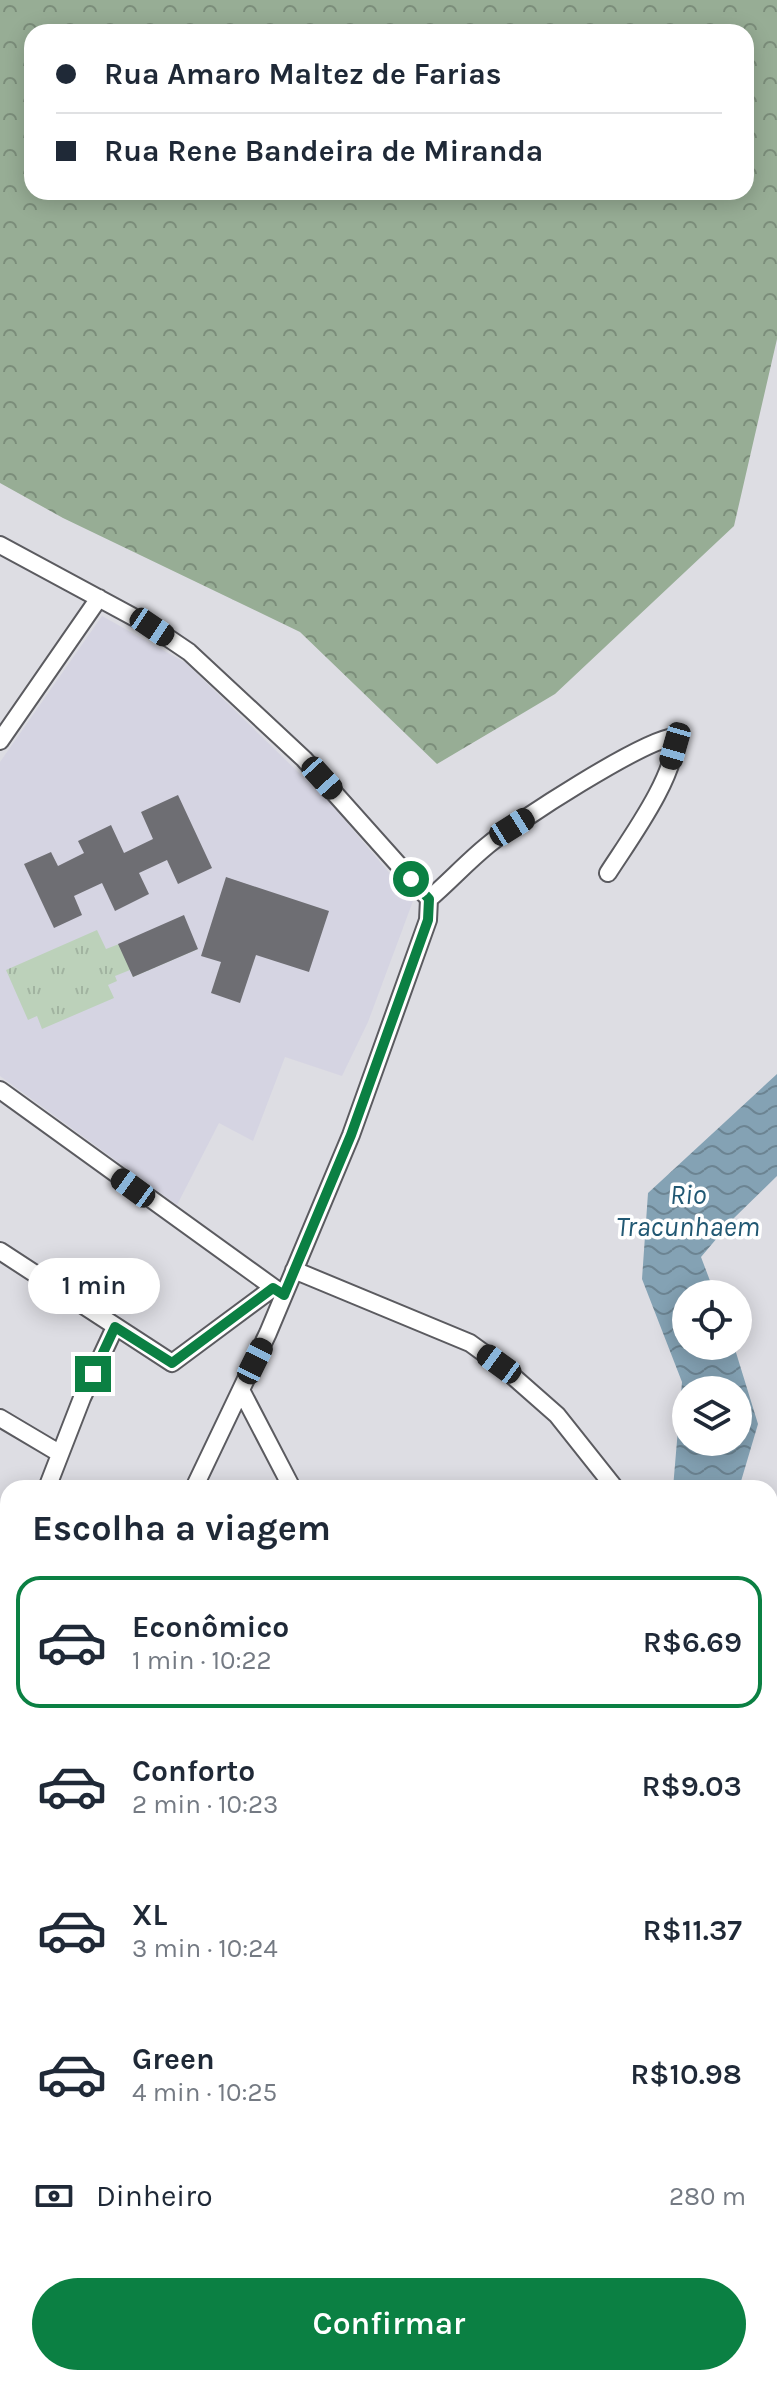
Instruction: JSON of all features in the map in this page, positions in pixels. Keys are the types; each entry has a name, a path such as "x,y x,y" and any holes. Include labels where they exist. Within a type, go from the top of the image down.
{"street":[{"path":"0,545 152,627 189,652 304,759 429,899"},
{"path":"0,741 5,724 99,598"},
{"path":"198,1480 241,1390 279,1291 294,1270 361,1106 428,920 429,899 487,845 512,827 633,753 674,737 675,746 666,776 608,873"},
{"path":"0,1090 279,1291"},
{"path":"0,1251 172,1363 279,1291"},
{"path":"294,1270 470,1343 557,1415 609,1480"},
{"path":"50,1480 115,1327"},
{"path":"241,1390 288,1480"},
{"path":"0,1418 59,1453"}],"shaded area":[{"path":"102,616 186,663 332,805 413,901 368,1022 342,1076 285,1057 253,1141 219,1123 177,1205 0,1076 0,762"}],"green space":[{"path":"0,0 777,0 777,339 734,526 555,694 437,764 300,632 63,518 0,483"},
{"path":"97,930 106,949 119,944 198,949 133,977 130,970 115,976 117,981 108,985 114,998 42,1029 37,1016 28,1020 6,970"}],"water":[{"name":"Rio Tracunhaem","path":"777,1074 777,1176 734,1218 701,1257 710,1280 672,1280 672,1356 642,1279 648,1193"},
{"name":"Rio Tracunhaem","path":"673,1360 738,1360 743,1376 680,1376"},
{"name":"Rio Tracunhaem","path":"752,1404 758,1424 752,1444"},
{"name":"Rio Tracunhaem","path":"676,1456 748,1456 741,1480 674,1480"}],"building":[{"path":"178,795 212,868 178,884 167,860 139,873 149,894 115,911 102,883 74,896 82,915 54,928 24,864 51,852 58,866 84,853 78,841 111,825 124,853 153,839 141,812"},
{"path":"226,877 329,911 309,972 256,955 240,1003 211,993 221,962 201,956"},
{"path":"184,915 198,949 133,977 118,944"}],"route":[{"path":"93,1374 115,1327 172,1363 273,1288 284,1295 351,1135 428,920 429,899 411,879"}]}
